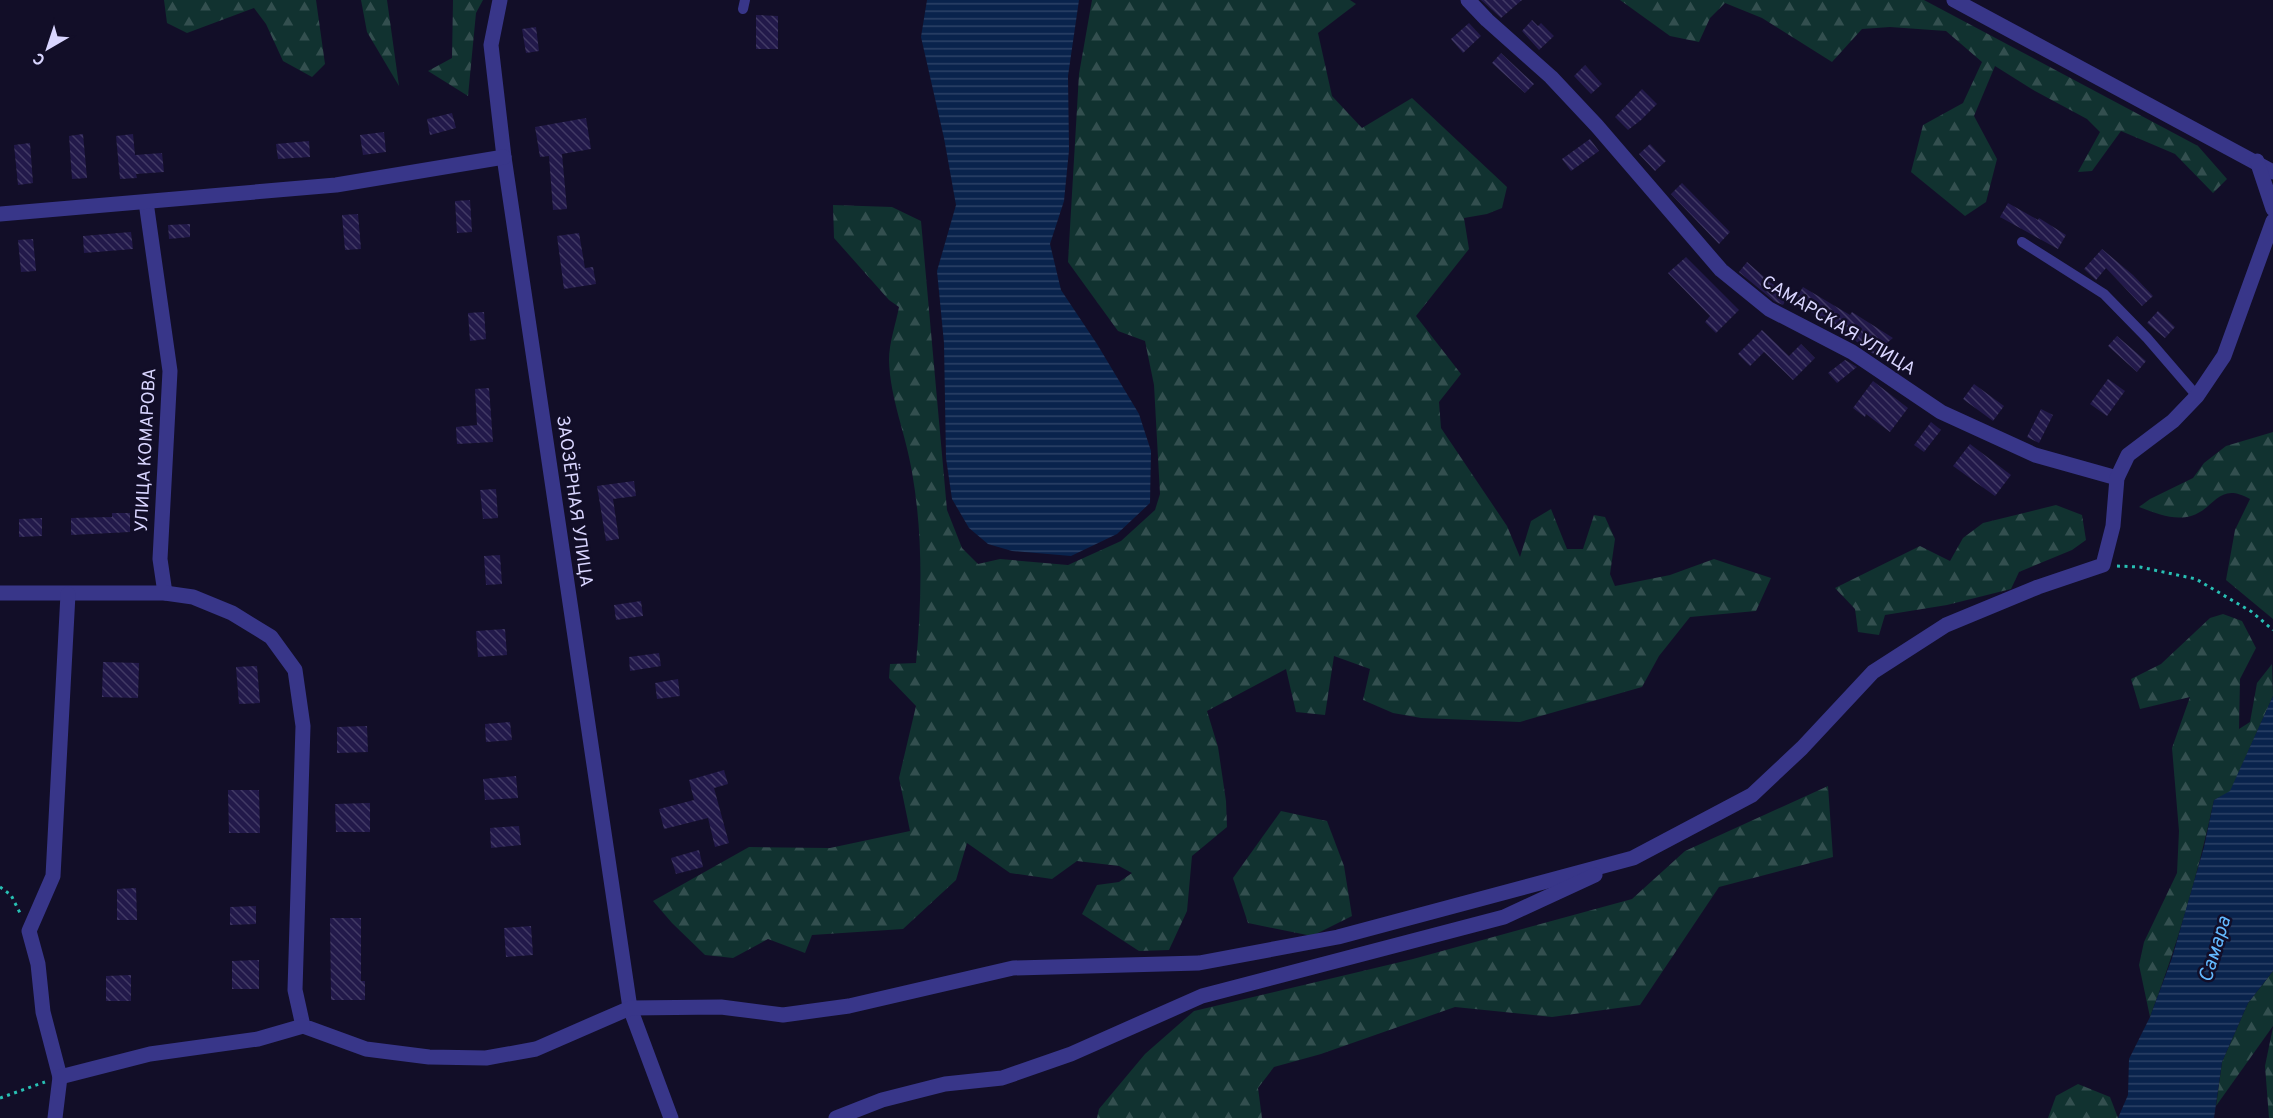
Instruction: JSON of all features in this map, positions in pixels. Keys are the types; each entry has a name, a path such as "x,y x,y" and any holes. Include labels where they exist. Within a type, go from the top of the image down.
{"street":[{"name":"ЗАОЗЁРНАЯ УЛИЦА","path":"500,0 491,45 504,157 630,1008 671,1118"},
{"name":"САМАРСКАЯ УЛИЦА","path":"1468,0 1551,77 1597,126 1721,270 1769,309 1852,352 1941,412 2035,455 2117,478"},
{"path":"1954,0 2273,172"},
{"path":"0,214 336,185 504,157"},
{"path":"2256,161 2273,209"},
{"name":"УЛИЦА КОМАРОВА","path":"146,202 170,371 160,559 165,593"},
{"path":"836,1118 882,1100 945,1084 1002,1078 1071,1054 1202,996 1504,917 1633,858 1752,795 1802,748 1873,672 1937,631 2038,587 2103,565 2112,526 2117,478 2128,455 2173,421 2197,396 2224,356 2273,221"},
{"path":"0,592 165,593 194,597 232,614 271,637 295,670 303,726 295,990 303,1026"},
{"path":"55,1118 60,1077 43,1012 38,964 29,931 53,876 68,594"},
{"path":"60,1077 150,1054 258,1039 303,1026 366,1049 429,1057 486,1058 536,1049 630,1008 720,1007 783,1015 849,1006 1012,968 1199,963 1338,937 1633,858"}],"lane":[{"path":"2022,242 2104,294 2148,338 2197,396"}],"path":[{"path":"2103,565 2140,567 2196,579 2252,612 2273,630"},
{"path":"0,887 11,895 29,931"},
{"path":"0,1098 60,1077"}],"green space":[{"path":"164,0 316,0 325,64 312,77 283,61 266,24 254,8 187,33 167,23"},
{"path":"361,0 387,0 399,86 367,32"},
{"path":"453,0 483,0 476,13 468,96 428,71 452,58"},
{"path":"1092,0 1350,0 1356,4 1318,33 1332,96 1362,128 1412,98 1507,187 1502,208 1487,214 1464,218 1469,249 1416,316 1461,374 1439,402 1441,428 1507,526 1520,557 1531,521 1551,509 1567,549 1583,549 1594,515 1605,517 1615,539 1610,574 1615,586 1670,575 1714,559 1771,578 1756,611 1690,617 1659,656 1642,687 1520,722 1421,718 1393,713 1363,700 1370,669 1334,656 1325,715 1296,712 1286,669 1207,711 1218,747 1226,801 1227,827 1192,856 1187,911 1169,950 1139,951 1082,914 1097,885 1119,882 1132,873 1119,866 1077,861 1052,879 1010,873 967,843 956,880 903,929 812,935 805,953 768,939 733,958 705,955 653,901 749,847 830,848 910,831 899,778 916,706 889,678 890,664 916,663 920,591 920,543 916,495 890,374 890,347 899,307 889,300 834,238 833,205 892,207 921,221 947,510 962,548 978,564 1000,559 1068,565 1121,541 1155,510 1160,494 1154,385 1145,341 1118,331 1068,262 1079,74"},
{"path":"1620,0 1924,0 2198,146 2227,179 2213,193 2175,154 2121,131 2092,171 2078,172 2100,132 2087,119 1995,66 1974,116 1997,159 1986,202 1965,216 1911,172 1923,125 1963,103 1982,62 1946,31 1890,27 1862,29 1832,62 1762,18 1725,3 1710,18 1699,42 1670,36"},
{"path":"2273,432 2273,619 2226,580 2235,530 2250,499 2231,493 2218,498 2199,513 2178,518 2139,507 2150,499 2193,478 2204,463 2226,446"},
{"path":"2056,505 2082,515 2086,540 2072,550 2019,572 2011,589 1947,605 1885,615 1879,635 1858,632 1855,609 1835,588 1920,546 1950,561 1963,538 1983,523"},
{"path":"2223,614 2242,621 2256,648 2240,679 2239,729 2250,722 2257,683 2272,664 2273,696 2230,792 2214,800 2186,910 2150,1017 2139,965 2144,942 2177,873 2179,831 2172,748 2190,697 2140,709 2131,679 2161,664 2210,618"},
{"path":"1828,786 1833,857 1719,887 1640,1005 1552,1017 1455,1007 1321,1054 1274,1067 1258,1088 1262,1118 1097,1118 1099,1109 1145,1054 1194,1011 1413,959 1632,899 1685,851"},
{"path":"1281,811 1327,821 1344,866 1352,916 1312,936 1248,923 1233,878"},
{"path":"2273,971 2273,1026 2216,1106 2222,1062 2248,1003"},
{"path":"2273,1027 2273,1118 2269,1118 2265,1066"},
{"path":"2078,1084 2110,1097 2118,1118 2048,1118 2056,1096"}],"water":[{"path":"927,0 1079,0 1068,76 1069,150 1064,201 1050,244 1061,290 1139,414 1151,451 1150,503 1117,534 1071,556 1012,551 988,544 969,528 952,499 946,458 944,343 937,271 956,205 944,138 921,37"},
{"name":"Самара","path":"2273,696 2273,971 2248,1003 2222,1062 2214,1118 2118,1118 2128,1095 2129,1059 2150,1017 2172,958 2204,847 2214,800 2230,791"}],"building":[{"path":"1481,0 1522,0 1501,18"},
{"path":"756,15 778,16 778,49 756,49"},
{"path":"1532,20 1538,26 1541,23 1554,36 1539,50 1522,31"},
{"path":"1469,23 1481,36 1463,53 1451,39"},
{"path":"536,27 539,51 526,53 522,29"},
{"path":"1501,53 1534,84 1525,93 1492,63"},
{"path":"1585,65 1602,84 1591,94 1574,76"},
{"path":"1642,89 1657,104 1628,130 1615,117"},
{"path":"452,113 456,128 430,135 427,119"},
{"path":"586,118 591,149 562,154 567,209 553,210 549,156 540,157 535,127"},
{"path":"384,132 386,152 363,155 360,135"},
{"path":"83,134 87,178 72,179 69,136"},
{"path":"133,134 135,155 162,153 164,172 136,174 137,178 120,179 116,136"},
{"path":"1590,139 1599,151 1571,171 1562,159"},
{"path":"309,141 310,157 278,159 276,144"},
{"path":"30,143 33,183 18,185 14,145"},
{"path":"1650,144 1666,161 1655,171 1639,154"},
{"path":"1682,183 1730,232 1719,244 1671,194"},
{"path":"470,200 472,232 457,233 455,201"},
{"path":"2008,203 2038,220 2039,218 2066,235 2058,249 2000,217"},
{"path":"358,214 361,249 345,250 342,215"},
{"path":"190,224 190,237 169,239 168,225"},
{"path":"131,232 133,249 84,253 83,236"},
{"path":"579,233 585,268 593,267 596,284 564,289 557,236"},
{"path":"33,239 36,271 21,272 18,240"},
{"path":"2102,249 2133,275 2153,296 2142,306 2106,268 2096,280 2084,269"},
{"path":"1686,257 1739,310 1716,333 1705,322 1710,316 1668,273"},
{"path":"1747,262 1771,283 1789,294 1783,305 1774,301 1739,272"},
{"path":"1803,287 1850,315 1852,312 1893,338 1873,354 1841,330 1794,302"},
{"path":"2158,311 2175,327 2165,338 2147,323"},
{"path":"484,312 486,339 470,341 468,313"},
{"path":"1762,330 1789,356 1801,344 1815,358 1793,380 1764,352 1750,366 1738,354"},
{"path":"2117,336 2146,361 2137,372 2108,346"},
{"path":"1845,360 1857,367 1837,383 1828,373"},
{"path":"2108,379 2125,391 2107,416 2090,404"},
{"path":"1873,381 1908,408 1890,432 1866,414 1865,417 1853,408"},
{"path":"1974,384 2004,406 1993,421 1963,399"},
{"path":"489,388 493,442 457,444 456,427 477,425 475,389"},
{"path":"2041,409 2053,415 2039,443 2027,437"},
{"path":"1931,422 1941,430 1924,452 1914,445"},
{"path":"1970,444 2011,475 1995,496 1953,466"},
{"path":"634,481 636,496 613,499 619,539 606,541 597,486"},
{"path":"496,489 498,518 483,519 480,490"},
{"path":"112,513 130,513 130,532 71,535 71,518 112,517"},
{"path":"42,518 42,536 19,537 19,519"},
{"path":"500,555 502,584 486,585 484,556"},
{"path":"641,601 643,616 616,620 614,605"},
{"path":"505,629 507,655 478,657 476,631"},
{"path":"659,653 661,666 630,671 629,657"},
{"path":"103,662 139,663 138,698 102,697"},
{"path":"257,666 260,703 239,704 236,667"},
{"path":"678,679 680,696 657,699 655,683"},
{"path":"510,722 512,740 486,742 485,724"},
{"path":"367,726 368,752 337,753 337,727"},
{"path":"724,770 728,784 714,788 729,843 715,847 708,818 664,829 659,809 694,800 689,780"},
{"path":"516,776 518,798 485,800 483,779"},
{"path":"228,790 259,790 260,833 229,833"},
{"path":"370,803 370,832 336,832 335,804"},
{"path":"519,826 521,845 491,848 490,828"},
{"path":"699,850 703,867 676,874 671,858"},
{"path":"136,888 137,920 117,920 117,889"},
{"path":"256,906 256,924 230,925 230,907"},
{"path":"330,918 361,918 361,981 365,981 365,1000 331,1000"},
{"path":"531,926 533,955 506,957 504,928"},
{"path":"259,960 259,989 232,989 232,961"},
{"path":"131,975 131,1001 106,1001 106,976"}]}
